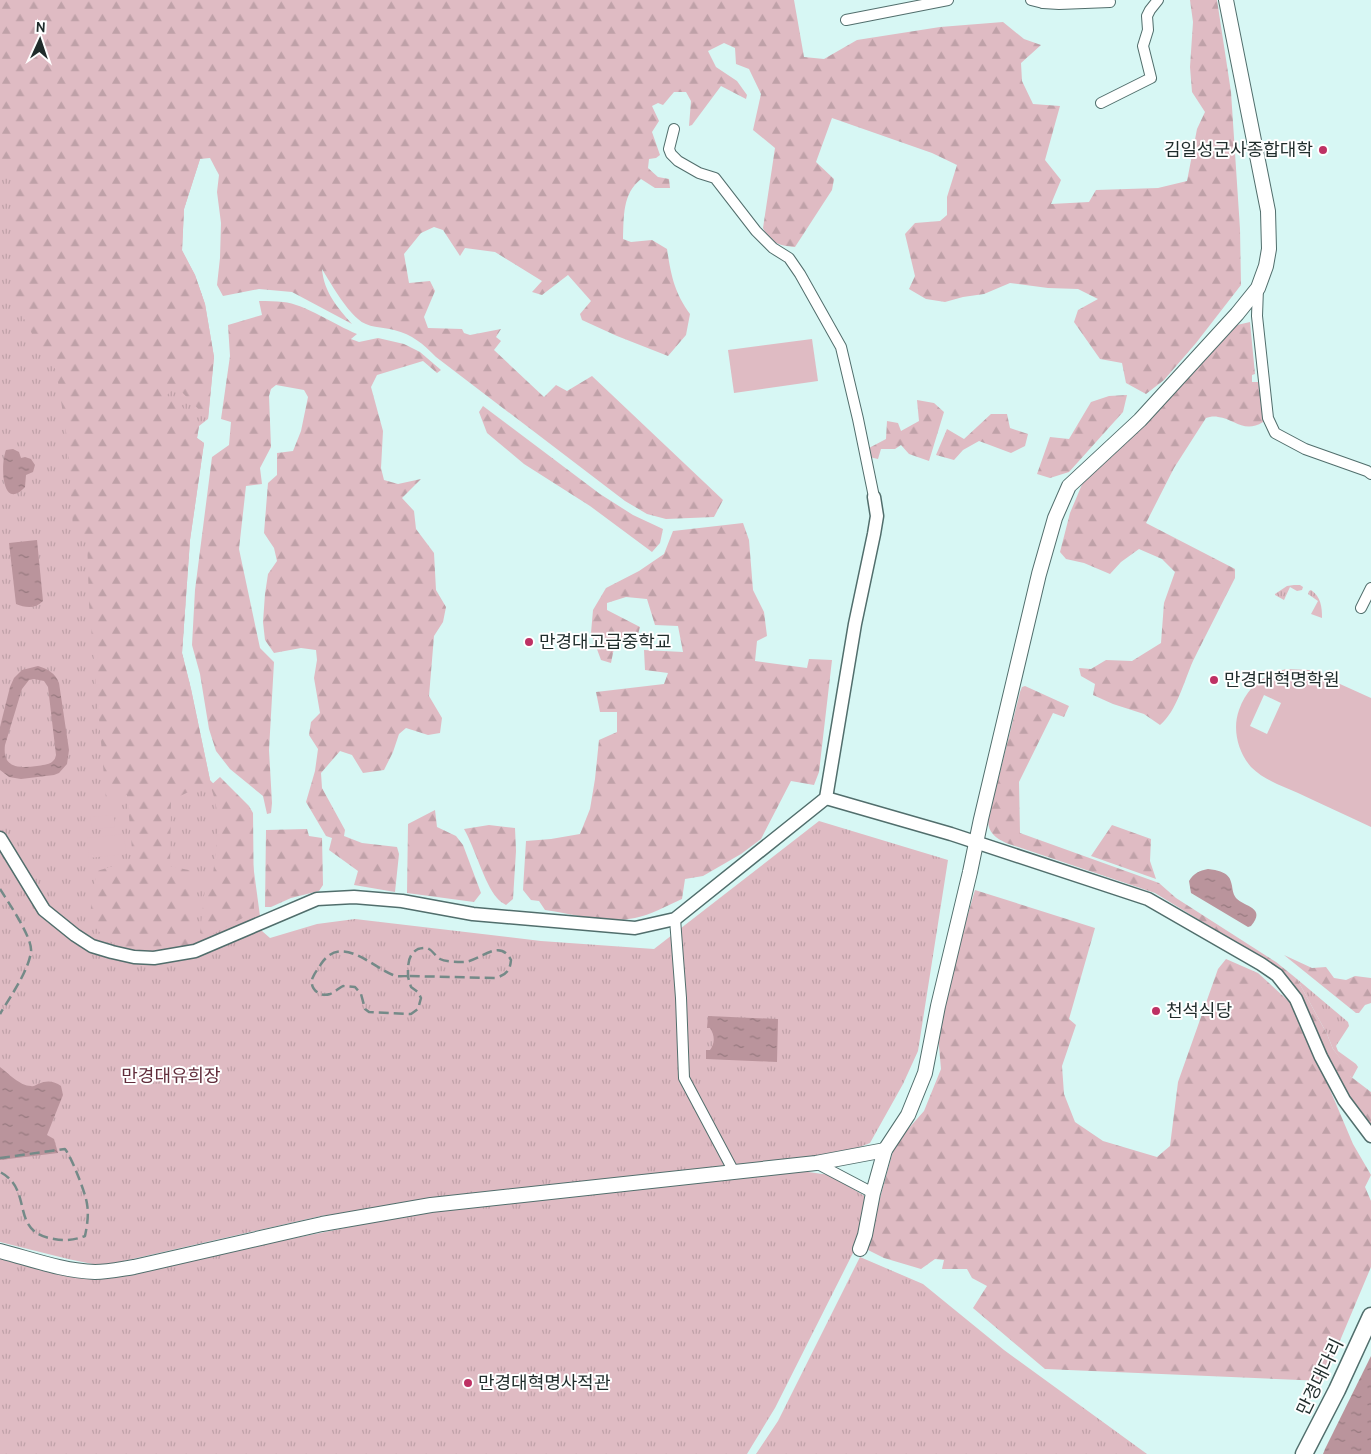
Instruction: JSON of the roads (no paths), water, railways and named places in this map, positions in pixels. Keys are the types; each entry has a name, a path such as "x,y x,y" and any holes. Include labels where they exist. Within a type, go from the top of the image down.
{"highway":[{"name":"만경대다리","path":"1304,1454 1337,1390 1371,1316"}],"main road":[{"path":"860,1249 886,1150 908,1115 925,1073 938,1006 1039,574 1055,518 1070,486 1140,420 1237,314 1258,288 1266,266 1268,211 1226,0"},
{"path":"0,1251 72,1270 104,1271 134,1267 322,1224 431,1205 734,1172 816,1162 886,1150"}],"street":[{"path":"846,20 948,0"},
{"path":"1031,0 1060,4 1110,2"},
{"path":"1101,103 1151,78 1143,46 1148,30 1147,16 1158,0"},
{"path":"0,838 44,910 75,935 92,946 134,957 154,958 195,951 317,899 354,897 402,901 472,914 635,928 675,919 826,798 855,624 877,516 858,419 841,347 800,274 789,258 773,248 756,230 715,178 698,173 678,161 671,154 669,149 674,129"},
{"path":"1258,288 1257,316 1268,418 1276,432 1305,449 1371,474"},
{"path":"1361,608 1371,588"},
{"path":"826,798 952,834 976,844 1148,898 1261,964 1277,975 1296,1000 1321,1057 1344,1100 1371,1136"},
{"path":"675,919 682,998 684,1078 734,1172"},
{"path":"816,1162 874,1193"}],"water":[{"path":"13,449 19,452 21,458 31,459 35,465 33,472 26,475 25,487 17,493 11,494 5,484 3,466 6,450"},
{"path":"37,540 43,601 34,607 23,606 16,604 9,543"},
{"path":"38,666 42,667 53,674 59,683 69,750 67,764 59,773 54,775 21,779 9,777 0,770 0,727 10,687 14,678 22,670","holes":["29,680 44,681 48,687 56,755 49,764 19,767 9,763 6,759 5,745 22,689"]},
{"path":"1208,869 1219,871 1228,876 1236,898 1253,908 1257,915 1251,926 1248,927 1191,893 1189,881 1191,878 1197,873"},
{"path":"708,1016 778,1019 777,1062 706,1059 706,1050 710,1050 714,1039 710,1028 707,1028"},
{"path":"0,1067 18,1082 27,1085 33,1086 53,1082 61,1086 63,1095 47,1135 54,1139 58,1153 0,1160"},
{"path":"1371,1356 1371,1454 1323,1454 1325,1449"}],"railway":[{"path":"0,889 24,929 31,946 29,960 23,976 0,1014"},
{"path":"408,976 393,975 356,955 338,952 329,955 321,964 313,977 312,984 318,993 326,995 343,986 355,987 361,994 365,1009 369,1012 411,1014 418,1009 421,998 418,992 411,987 408,977 408,976 408,965 414,951 428,948 440,959 463,962 489,952 501,951 506,953 511,960 507,972 495,978 408,976"},
{"path":"0,1158 65,1149 86,1199 88,1216 85,1236 62,1240 40,1235 31,1228 26,1219 17,1189 0,1172"}],"place":[{"name":"김일성군사종합대학","path":"1323,150"},
{"name":"만경대고급중학교","path":"529,642"},
{"name":"만경대혁명학원","path":"1214,680"},
{"name":"천석식당","path":"1156,1011"},
{"name":"만경대혁명사적관","path":"468,1383"}],"park label":[{"name":"만경대유희장","path":"171,1076"}]}
